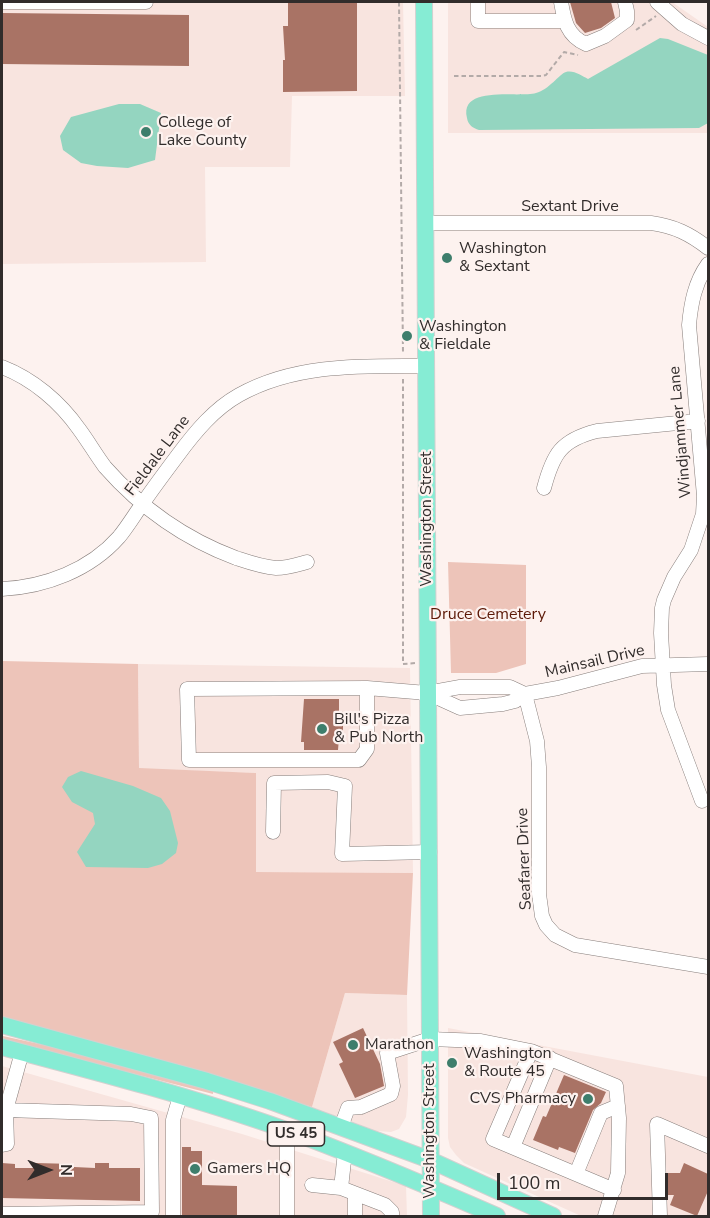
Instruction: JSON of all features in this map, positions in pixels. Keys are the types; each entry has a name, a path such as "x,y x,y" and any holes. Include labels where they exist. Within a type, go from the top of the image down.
{"main road":[{"name":"Washington Street","path":"424,2 431,1216"},
{"name":"US 45","path":"2,1025 207,1081 341,1127 430,1160 553,1216"},
{"name":"US 45","path":"2,1047 180,1096 287,1130 497,1216"}],"street":[{"path":"2,2 146,2"},
{"path":"478,2 478,21 565,21"},
{"path":"561,2 565,21 575,39 586,44 605,36 627,20 625,2"},
{"path":"658,8 681,24 708,38"},
{"name":"Sextant Drive","path":"426,223 666,225 694,237 708,248"},
{"name":"Windjammer Lane","path":"702,801 676,734 666,700 662,664 662,608 674,577 691,550 703,514 706,496 689,325 696,287 708,264"},
{"name":"Fieldale Lane","path":"2,589 41,584 88,562 105,551 120,536 191,437 238,395 281,377 307,370 426,366"},
{"path":"2,367 29,380 63,409 78,426 105,466 142,503 165,522 218,551 249,562 273,568 287,568 307,562"},
{"path":"544,488 550,466 560,450 569,441 581,435 597,431 698,421"},
{"name":"Mainsail Drive","path":"428,693 460,708 503,704 515,701 525,694 558,688 624,670 662,664 708,664"},
{"name":"Mainsail Drive","path":"428,693 460,687 510,687 525,694"},
{"path":"367,688 367,749 359,760 189,760 187,689 367,688 428,693"},
{"name":"Seafarer Drive","path":"525,694 534,725 539,767 539,894 542,916 551,939 708,967"},
{"path":"273,832 273,783 328,782 345,786 342,854 430,852"},
{"path":"341,1127 348,1107 361,1107 391,1094 393,1086 387,1053 430,1039 481,1041 531,1051 616,1086 618,1173 605,1216"},
{"path":"531,1051 493,1139 614,1190"},
{"path":"2,1145 7,1144 6,1110 22,1052"},
{"path":"513,1147 550,1058"},
{"path":"173,1216 173,1120 180,1096"},
{"path":"576,1174 601,1113 618,1106"},
{"path":"2,1214 152,1212 151,1118 131,1114 6,1110"},
{"path":"660,1216 657,1124 708,1146"},
{"path":"287,1130 287,1216"},
{"path":"341,1188 345,1152"},
{"path":"312,1185 341,1188 385,1204 392,1212 392,1216"},
{"path":"355,1194 355,1216"}],"path":[{"path":"399,2 402,125 403,664 409,663"},
{"path":"632,33 658,8"},
{"path":"454,76 542,76 546,75 564,52 584,57"}],"shaded area":[{"name":"College of Lake County","path":"2,2 403,2 405,96 292,96 290,167 205,167 206,262 2,264"},
{"path":"448,2 672,2 708,27 708,133 448,133"},
{"path":"660,38 708,55 708,123 699,128 479,130 468,123 467,108 472,101 481,97 536,93 545,89 566,72 588,79"},
{"path":"119,104 140,104 161,113 155,160 128,168 97,166 81,163 63,150 60,136 71,117"},
{"path":"138,664 410,668 413,873 256,872 256,773 139,769"},
{"path":"81,771 133,786 161,798 170,811 178,843 176,853 162,864 148,868 86,867 77,852 95,824 93,813 72,802 62,787 68,777"},
{"path":"345,993 407,995 408,1095 406,1117 399,1129 391,1132 377,1131 312,1107"},
{"path":"448,1028 708,1077 708,1216 581,1216 464,1163 450,1147 448,1138"},
{"path":"2,1066 242,1134 406,1186 407,1216 2,1216"}],"green space":[{"name":"Druce Cemetery","path":"448,562 526,565 526,664 496,673 451,673"},
{"path":"2,661 138,664 139,768 256,773 256,872 413,873 407,995 345,993 312,1107 186,1068 2,1019"},
{"path":"3,1036 62,1049 213,1090 213,1094 2,1040"}],"building":[{"path":"288,2 357,2 357,91 283,92 283,60 285,60 283,26 288,26"},
{"path":"570,2 611,2 615,18 601,28 585,33 576,23"},
{"path":"2,13 189,15 189,66 2,64"},
{"name":"Bill's Pizza & Pub North","path":"304,699 339,699 339,711 343,711 343,738 339,738 338,750 304,750 304,742 301,742"},
{"name":"Marathon","path":"363,1028 380,1064 384,1086 355,1098 339,1064 343,1062 333,1042"},
{"name":"CVS Pharmacy","path":"564,1075 606,1092 601,1103 593,1110 575,1153 559,1147 558,1150 533,1140 543,1116 546,1117"},
{"path":"182,1147 191,1147 191,1151 202,1151 202,1185 237,1186 237,1216 182,1216"},
{"path":"2,1163 15,1164 15,1168 35,1168 35,1163 74,1164 74,1167 95,1168 95,1163 109,1163 109,1168 140,1168 140,1201 2,1198"},
{"path":"684,1163 708,1174 708,1191 697,1216 670,1205 674,1195 668,1195 668,1173 680,1173"}],"place":[{"name":"College of Lake County","path":"146,132"},
{"name":"Washington & Sextant","path":"447,258"},
{"name":"Washington & Fieldale","path":"407,336"},
{"name":"Bill's Pizza & Pub North","path":"322,729"},
{"name":"Marathon","path":"353,1045"},
{"name":"Washington & Route 45","path":"452,1063"},
{"name":"CVS Pharmacy","path":"588,1099"},
{"name":"Gamers HQ","path":"195,1169"}]}
